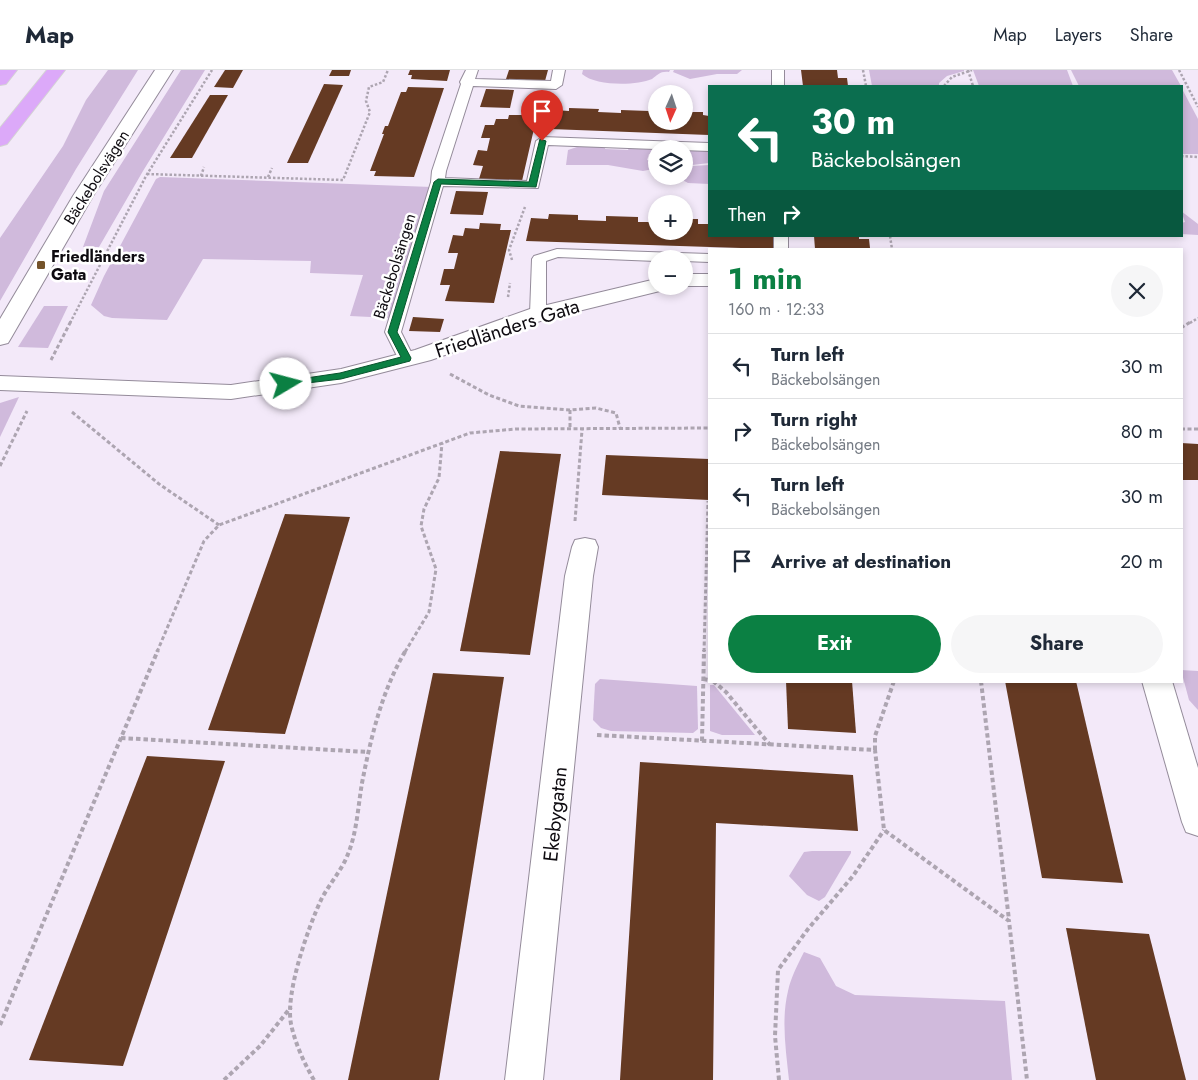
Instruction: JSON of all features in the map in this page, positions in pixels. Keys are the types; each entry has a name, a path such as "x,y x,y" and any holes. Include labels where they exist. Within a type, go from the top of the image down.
{"highway":[{"path":"0,80 8,70"},
{"path":"0,140 56,70"}],"street":[{"name":"Bäckebolsvägen","path":"0,338 83,196 164,70"},
{"path":"693,280 708,280"},
{"name":"Friedländers Gata","path":"0,384 231,392 341,376 415,357 538,314 648,287"},
{"name":"Ekebygatan","path":"524,1080 584,547"},
{"path":"1158,683 1198,822"}],"lane":[{"name":"Bäckebolsängen","path":"415,357 393,332 438,182 439,171 469,76 556,85 559,70"},
{"path":"778,70 778,85"},
{"path":"438,182 533,185 542,141 708,147"},
{"path":"538,314 539,260 557,253 708,258"}],"path":[{"path":"0,466 39,384 147,174 212,70"},
{"path":"147,174 343,180 370,112 366,101 369,86 383,82 388,70"},
{"path":"864,70 866,85"},
{"path":"945,85 952,77 972,70"},
{"path":"1179,70 1198,107"},
{"path":"969,71 973,85"},
{"path":"1183,156 1198,156"},
{"path":"201,176 204,167"},
{"path":"268,178 272,168"},
{"path":"1183,327 1198,318"},
{"path":"415,357 489,395 519,406 570,410 596,408 616,413 620,428"},
{"path":"39,384 88,428 159,484 219,525"},
{"path":"570,410 570,429"},
{"path":"0,1025 204,541 219,525 470,433 516,430 708,428"},
{"path":"1183,429 1198,429"},
{"path":"582,430 574,534 584,547"},
{"path":"314,1080 304,1063 292,1023 292,993 309,928 322,898 348,854 368,752 394,669 429,612 433,599 436,569 421,526 424,509 439,478 442,443"},
{"path":"702,742 708,501"},
{"path":"703,679 708,680"},
{"path":"715,683 726,692 770,745"},
{"path":"779,1080 775,1036 778,970 808,929 853,876 884,830 875,750 876,736 893,683"},
{"path":"982,683 1027,1080"},
{"path":"563,734 875,750"},
{"path":"121,738 368,752"},
{"path":"884,830 1010,921"},
{"path":"224,1080 260,1046 292,1006"}],"shaded area":[{"path":"108,70 138,70 76,169 0,301 0,238 63,146 86,100"},
{"path":"181,70 205,70 99,247 83,247 104,191"},
{"path":"583,70 670,70 645,81 616,84 588,78 582,74"},
{"path":"674,70 742,70 737,74 717,74 690,79 673,72"},
{"path":"869,70 964,70 947,76 939,85 872,85"},
{"path":"973,70 1067,70 1073,85 979,85"},
{"path":"1071,70 1172,70 1180,85 1078,85"},
{"path":"1183,91 1198,119 1198,154 1183,154"},
{"path":"605,145 605,149 628,150 630,145 648,148 648,170 643,171 608,165 566,165 568,150 580,146"},
{"path":"693,150 708,150 708,163 693,165"},
{"path":"708,165 708,184 693,183 693,166"},
{"path":"160,177 432,187 391,318 350,316 363,275 310,273 311,261 203,259 167,320 104,316 91,305 104,276 156,179"},
{"path":"1183,213 1198,224 1198,235 1183,234 1183,222 1185,222"},
{"path":"44,306 68,306 48,348 18,347"},
{"path":"19,397 0,437 0,403"},
{"path":"1183,670 1198,671 1198,710 1189,700"},
{"path":"600,679 697,686 698,729 693,733 611,731 601,728 593,720 595,684"},
{"path":"710,685 714,685 755,735 722,735 710,731"},
{"path":"851,851 825,897 819,901 807,895 789,876 804,852"},
{"path":"804,952 820,958 836,986 855,995 1005,1001 1012,1080 789,1080 785,1036 786,1002 791,981"}],"building":[{"path":"225,70 243,70 233,88 214,87"},
{"path":"332,70 351,70 349,76 329,76"},
{"path":"410,70 450,70 447,81 411,79 412,75 408,75"},
{"path":"509,70 548,70 545,81 506,79"},
{"path":"801,70 837,70 838,78 847,78 848,85 803,85"},
{"path":"324,84 343,85 308,163 287,163"},
{"path":"408,87 444,88 414,177 374,176 376,171 370,171 384,134 382,134 385,126 388,126 401,92 406,92"},
{"path":"486,89 514,90 510,108 480,107"},
{"path":"210,95 228,95 192,158 170,158"},
{"path":"569,108 599,109 598,112 621,113 621,110 648,111 648,130 693,130 693,112 703,112 703,115 708,116 708,135 550,129 554,110 569,111"},
{"path":"509,115 526,115 525,120 536,120 522,181 479,179 483,166 473,165 478,150 487,151 490,138 481,138 485,125 494,125 496,119 508,119"},
{"path":"456,191 488,192 483,215 450,214"},
{"path":"549,214 578,215 578,220 606,221 606,216 638,217 638,222 648,222 648,240 693,240 693,219 698,219 698,224 708,224 708,237 774,237 774,248 526,241 531,218 548,219"},
{"path":"480,223 501,224 500,230 511,230 494,303 445,301 450,285 440,285 444,269 454,269 458,253 448,253 453,235 463,236 465,228 479,229"},
{"path":"814,237 859,237 859,239 869,239 870,248 815,248"},
{"path":"413,317 444,319 440,332 409,331"},
{"path":"1183,443 1198,444 1198,480 1183,480"},
{"path":"500,451 561,454 530,655 460,651"},
{"path":"606,455 708,459 708,500 602,495"},
{"path":"285,514 350,517 285,734 208,730"},
{"path":"433,673 504,677 439,1080 348,1080"},
{"path":"786,683 852,683 856,733 788,729"},
{"path":"1005,683 1076,683 1123,883 1042,878"},
{"path":"147,756 225,761 123,1066 29,1060"},
{"path":"640,762 853,775 858,831 716,823 713,1080 620,1080"},
{"path":"1066,928 1149,934 1186,1080 1096,1080"}],"place":[{"name":"Friedländers Gata","path":"41,265"}],"route":[{"path":"286,384 341,376 406,358 393,332 438,182 533,185 542,141"}]}
